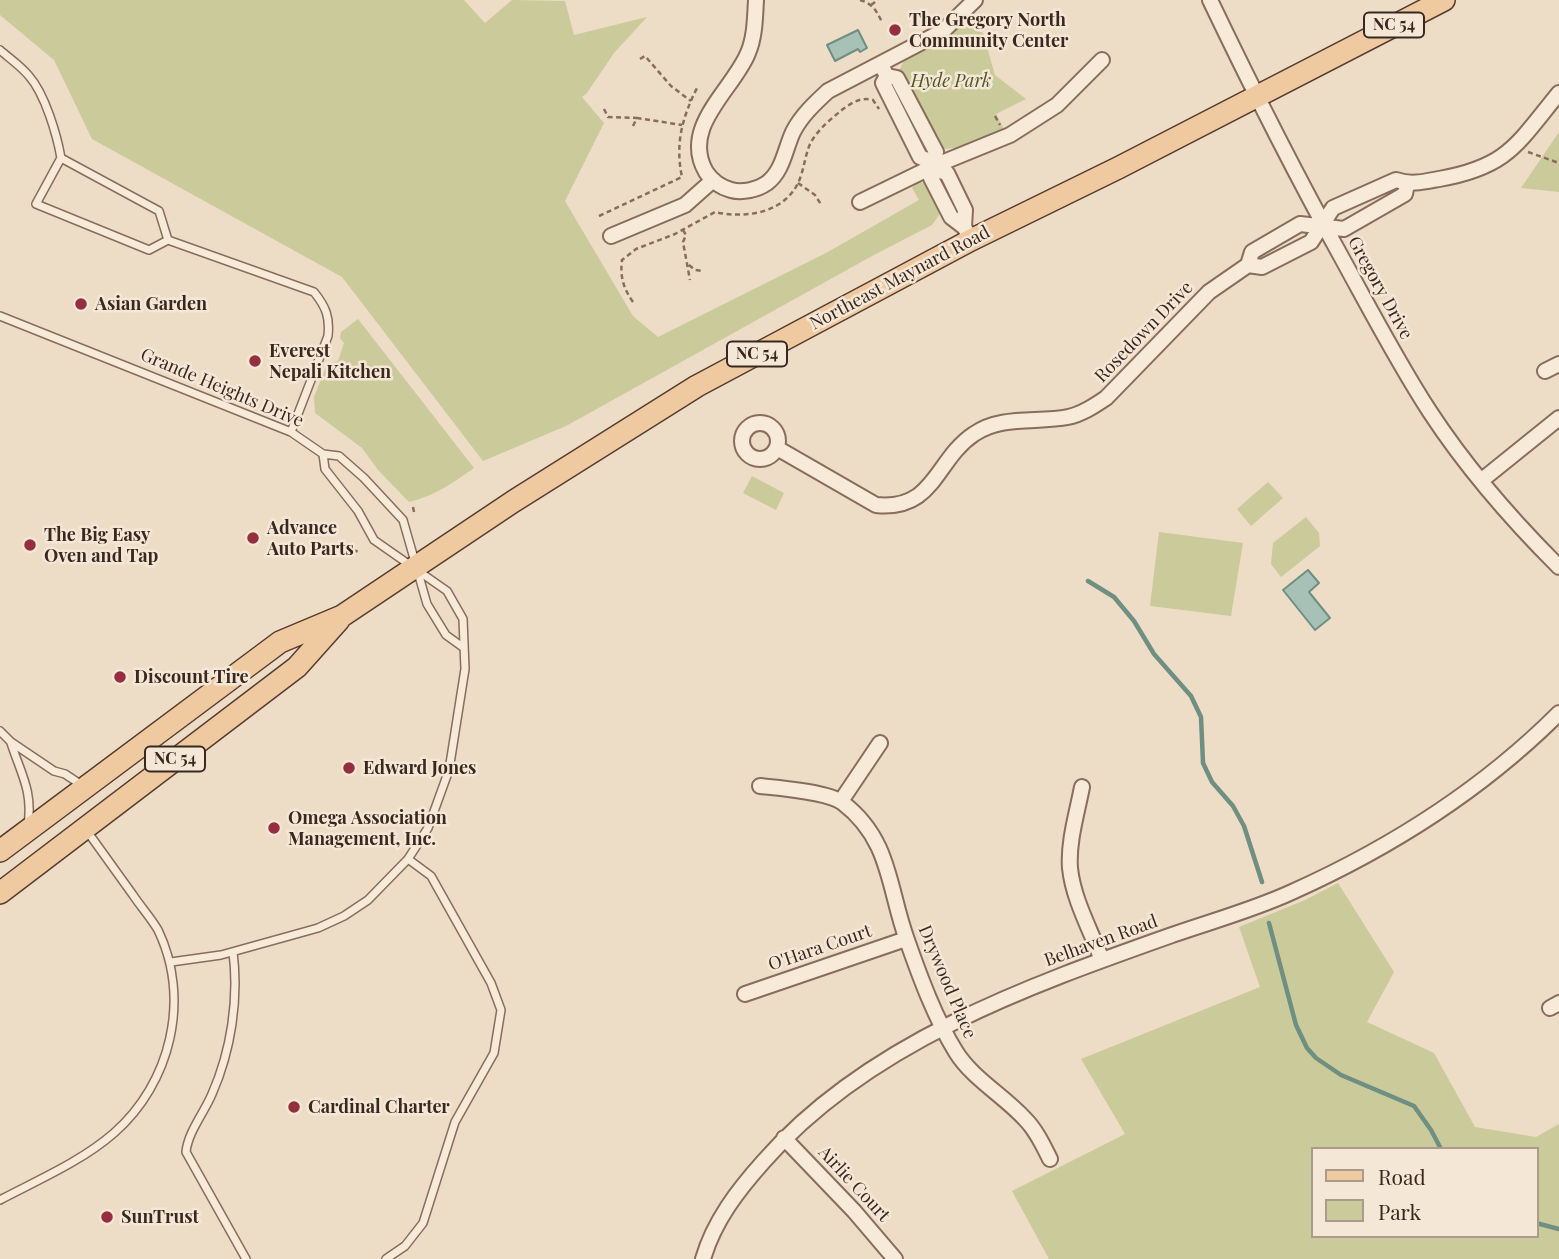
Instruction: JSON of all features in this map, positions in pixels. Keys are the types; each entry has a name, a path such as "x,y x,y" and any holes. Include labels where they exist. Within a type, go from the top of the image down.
{"main road":[{"name":"Northeast Maynard Road","path":"0,851 280,642 342,616 414,566 697,386 967,233 1256,96 1444,0"},
{"name":"Northeast Maynard Road","path":"0,893 297,667 342,616"}],"street":[{"path":"756,0 748,52 717,99 700,139 699,158 712,181 732,191 752,190 764,185 776,175 794,130 812,106 841,83 884,72 943,31 975,0"},
{"name":"Gregory Drive","path":"1210,0 1256,96 1324,225 1383,334 1431,413 1482,480 1559,567"},
{"path":"860,202 934,166 1010,135 1057,105 1102,60"},
{"path":"884,72 883,83 920,157 934,166"},
{"path":"1324,225 1333,208 1396,180 1407,184 1469,174 1488,166 1515,147 1559,93"},
{"path":"934,166 930,178 951,217 967,233"},
{"path":"611,236 685,205 712,181"},
{"name":"Rosedown Drive","path":"777,448 876,505 892,507 908,503 923,492 975,432 992,425 1067,417 1085,411 1106,398 1209,292 1248,265 1252,252 1300,224 1344,229 1405,194 1407,184"},
{"path":"1545,371 1559,364"},
{"path":"1482,480 1559,418"},
{"name":"Belhaven Road","path":"703,1259 714,1228 743,1184 784,1138 835,1093 863,1074 996,1002 1102,960 1289,894 1357,861 1426,821 1470,790 1559,713"},
{"path":"760,786 798,790 841,801 880,743"},
{"path":"1082,787 1070,853 1070,870 1102,960"},
{"name":"Drywood Place","path":"841,801 868,829 883,854 906,939 957,1053 969,1068 1024,1118 1050,1159"},
{"name":"O'Hara Court","path":"745,994 906,939"},
{"name":"Airlie Court","path":"784,1138 855,1211 895,1259"}],"lane":[{"path":"0,50 31,77 58,139 61,158 36,204 149,250 168,240 314,292 326,307 330,321 328,336 291,432"},
{"path":"61,158 159,211 168,240"},
{"name":"Grande Heights Drive","path":"0,316 291,432 324,454 339,456 364,478 402,520 426,604 446,635 464,648"},
{"path":"171,962 233,952 329,923 368,900 408,859 428,828 441,798 449,770 465,669 463,619 447,591 374,540 358,511 325,469 324,454"},
{"path":"0,730 11,742 54,771 65,774 84,787"},
{"path":"11,742 27,785 27,831"},
{"path":"0,1200 72,1161 112,1135 130,1118 163,1066 170,1039 174,1014 171,962 157,928 85,827"},
{"path":"386,1259 404,1246 423,1223 439,1181 455,1122 494,1053 501,1010 486,972 431,876 408,859"},
{"path":"233,952 234,985 229,1049 223,1070 187,1142 186,1152 246,1259"}],"path":[{"path":"860,0 871,5 882,22"},
{"path":"871,5 878,0"},
{"path":"640,59 645,56 671,86 691,101"},
{"path":"599,216 682,177 678,149 682,125 697,88"},
{"path":"604,109 608,117 637,118 682,125"},
{"path":"633,127 637,118"},
{"path":"1515,147 1559,163"},
{"path":"798,183 815,195 822,206"},
{"path":"683,230 686,235 683,242 690,280"},
{"path":"689,265 702,271"},
{"path":"353,550 359,552"}],"green space":[{"path":"0,0 464,0 485,23 512,0 565,1 574,35 647,17 614,53 582,97 604,123 565,201 633,316 658,337 826,253 919,200 912,188 917,182 930,188 941,212 932,225 566,426 483,461 342,277 92,139 54,60 0,15"},
{"name":"Hyde Park","path":"959,21 983,33 995,75 1026,99 996,114 1006,133 961,147 937,150 898,73 907,54"},
{"path":"1559,132 1559,192 1521,188"},
{"path":"358,319 474,468 443,488 409,502 378,470 362,448 315,413 314,397 327,364 338,361 344,343 340,338 341,332"},
{"path":"752,476 784,493 776,510 743,493"},
{"path":"1268,482 1283,498 1251,526 1237,509"},
{"path":"1306,517 1319,533 1320,546 1281,577 1271,564 1273,543"},
{"path":"1159,532 1243,543 1231,616 1150,606"},
{"path":"1338,883 1394,972 1367,1022 1434,1053 1475,1127 1536,1137 1559,1124 1559,1259 1049,1259 1012,1191 1125,1134 1081,1059 1260,987 1239,927 1305,900"}],"shaded area":[{"path":"858,30 867,48 860,52 858,49 835,61 827,45"},
{"path":"1308,570 1319,583 1309,592 1330,618 1315,630 1283,590"}],"waterway":[{"path":"1088,581 1114,597 1134,621 1154,654 1191,696 1201,717 1203,763 1212,782 1233,806 1244,826 1262,882"},
{"path":"1269,923 1296,1025 1307,1048 1316,1058 1341,1075 1414,1106 1440,1147"},
{"path":"1538,1224 1559,1229"}],"place":[{"name":"The Gregory North Community Center","path":"895,30"},
{"name":"Asian Garden","path":"81,304"},
{"name":"Everest Nepali Kitchen","path":"255,361"},
{"name":"Advance Auto Parts","path":"253,538"},
{"name":"The Big Easy Oven and Tap","path":"30,545"},
{"name":"Discount Tire","path":"120,677"},
{"name":"Edward Jones","path":"349,768"},
{"name":"Omega Association Management, Inc.","path":"274,828"},
{"name":"Cardinal Charter","path":"294,1107"},
{"name":"SunTrust","path":"107,1217"}]}
